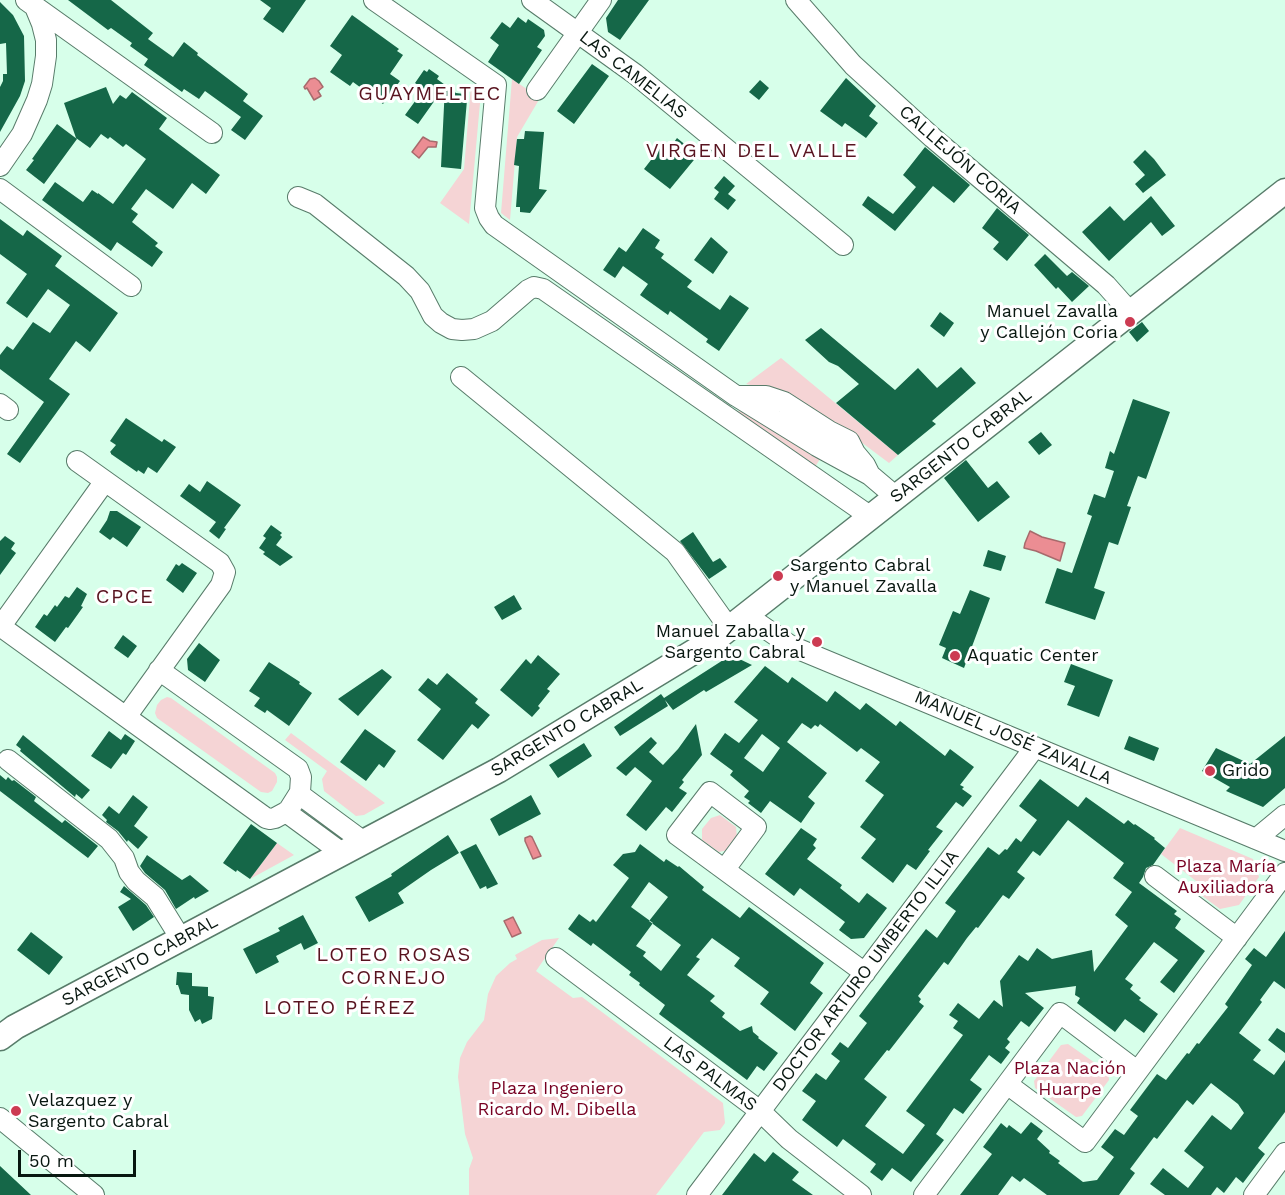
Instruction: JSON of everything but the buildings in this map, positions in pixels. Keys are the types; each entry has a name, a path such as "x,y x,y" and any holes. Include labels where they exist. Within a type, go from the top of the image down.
{"main road":[{"name":"SARGENTO CABRAL","path":"0,1038 15,1027 499,770 718,637 1285,190"}],"street":[{"path":"374,0 496,85 485,208 494,225 736,396 817,446 870,475 896,497"},
{"name":"LAS CAMELIAS","path":"532,0 635,74 843,245"},
{"path":"537,90 601,0"},
{"name":"CALLEJÓN CORIA","path":"796,0 854,65 933,138 1106,285 1130,312"},
{"path":"31,3 212,133"},
{"path":"0,166 22,134 42,84 46,40 42,24 31,3"},
{"path":"0,189 131,286"},
{"path":"298,197 315,204 406,276 416,285 433,315 441,323 452,329 474,329 492,321 528,290 534,287 543,289 871,517"},
{"path":"461,377 675,552 737,622"},
{"path":"77,461 220,563 225,572 221,585 126,717"},
{"path":"105,481 0,626 266,818 275,818 286,812 299,794 301,784 298,769 159,670"},
{"name":"MANUEL JOSÉ ZAVALLA","path":"737,622 1285,851"},
{"name":"DOCTOR ARTURO UMBERTO ILLIA","path":"697,1195 1035,747"},
{"path":"8,760 109,839 124,858 129,872 136,881 155,897 180,939"},
{"path":"299,794 364,842"},
{"path":"286,812 342,853"},
{"path":"1256,839 1285,815"},
{"path":"725,869 865,973"},
{"path":"1007,1084 1084,1142 1285,873"},
{"path":"1155,876 1237,938"},
{"name":"LAS PALMAS","path":"556,958 760,1112 789,1139 861,1195"},
{"path":"924,1195 1060,1013 1137,1071"},
{"path":"0,1118 83,1192"},
{"path":"1254,1195 1285,1153"}],"green space":[{"path":"512,79 540,98 517,137 510,220 501,213"},
{"path":"471,85 481,92 469,224 440,203 464,169"},
{"path":"781,358 898,455 889,463 857,439 781,392 746,384"},
{"path":"734,410 757,415 828,459 825,463 820,459 815,467"},
{"path":"167,697 275,773 277,782 272,791 261,792 157,718 155,713 157,705"},
{"path":"291,733 385,803 364,815 356,816 324,791 322,779 327,771 285,740"},
{"path":"720,815 736,827 737,838 728,850 719,852 702,840 702,829 711,818"},
{"name":"Plaza María Auxiliadora","path":"1180,828 1253,859 1259,877 1239,905 1220,909 1201,895 1200,884 1161,854"},
{"path":"277,843 294,855 250,879"},
{"name":"Plaza Ingeniero Ricardo M. Dibella","path":"559,938 536,971 573,998 582,997 723,1103 725,1123 720,1130 704,1132 656,1195 469,1195 469,1169 473,1158 465,1134 458,1077 460,1058 467,1042 484,1020 488,994 496,976 517,959 515,955 542,940"},
{"name":"Plaza Nación Huarpe","path":"1068,1044 1108,1072 1109,1080 1082,1116 1076,1117 1035,1088 1034,1081 1061,1045"}],"shaded area":[{"path":"315,78 323,87 318,91 321,96 314,100 304,87 310,79"},
{"path":"423,137 437,142 436,147 428,147 419,158 412,152"},
{"path":"1030,531 1065,543 1060,561 1024,548"},
{"path":"530,836 541,856 533,859 525,841 525,838"},
{"path":"513,917 521,933 512,937 504,921"}],"place":[{"name":"Manuel Zavalla y Callejón Coria","path":"1130,322"},
{"name":"Sargento Cabral y Manuel Zavalla","path":"778,576"},
{"name":"Manuel Zaballa y Sargento Cabral","path":"817,642"},
{"name":"Aquatic Center","path":"955,656"},
{"name":"Grido","path":"1210,771"},
{"name":"Velazquez y Sargento Cabral","path":"16,1111"}],"district":[{"name":"GUAYMELTEC","path":"430,94"},
{"name":"VIRGEN DEL VALLE","path":"752,151"},
{"name":"CPCE","path":"125,597"},
{"name":"LOTEO ROSAS CORNEJO","path":"394,966"},
{"name":"LOTEO PÉREZ","path":"340,1008"}]}
